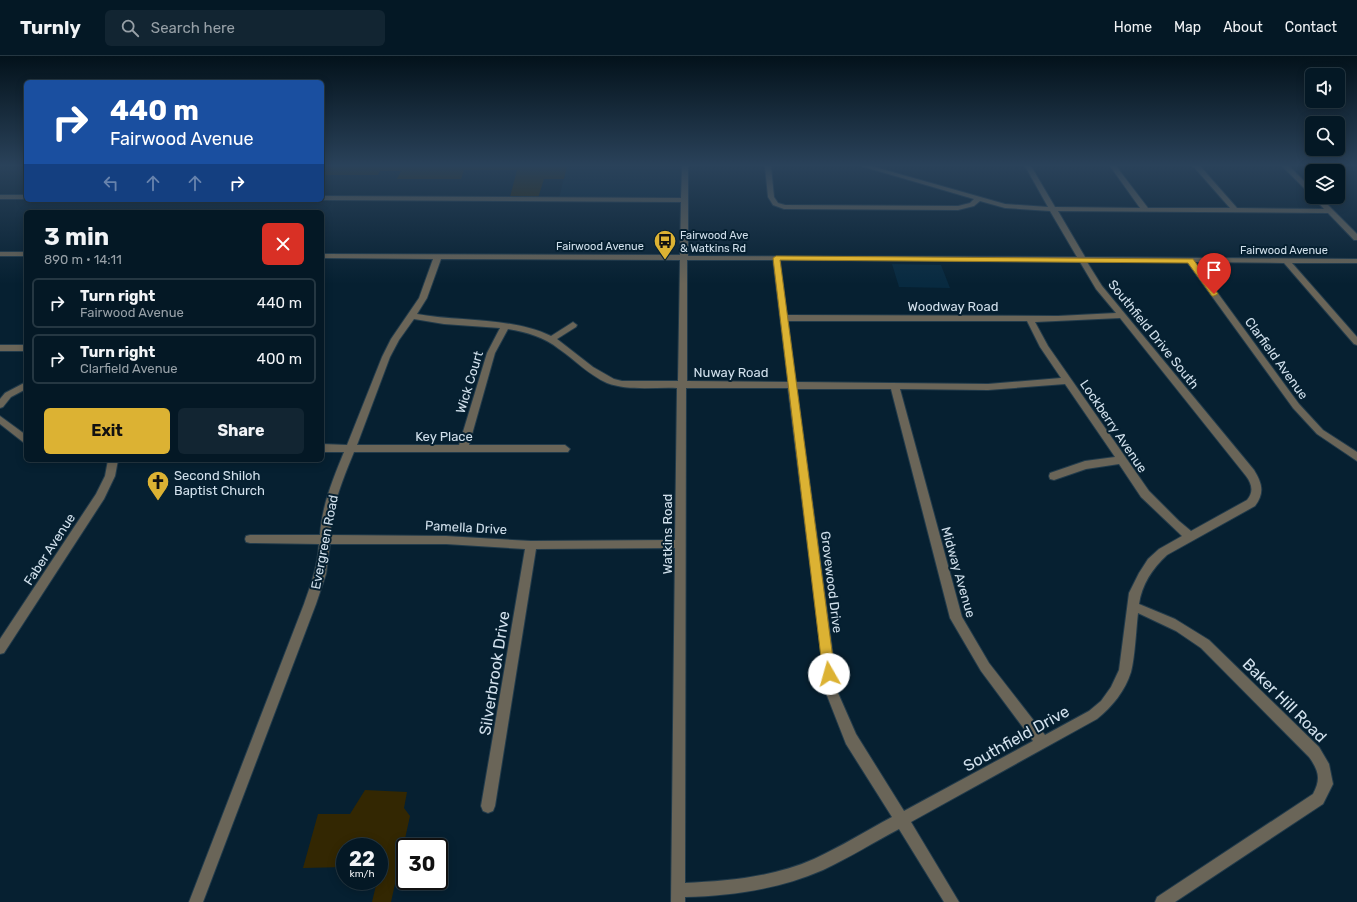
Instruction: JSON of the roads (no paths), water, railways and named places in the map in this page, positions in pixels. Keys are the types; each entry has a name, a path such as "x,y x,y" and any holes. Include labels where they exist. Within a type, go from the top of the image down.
{"street":[{"name":"Watkins Road","path":"678,896 685,205"},
{"path":"777,205 790,207 958,208 970,205"},
{"path":"1005,205 1053,209 1330,211"},
{"name":"Southfield Drive South","path":"1051,205 1099,287 1250,473 1256,482 1258,491"},
{"path":"1142,205 1145,210"},
{"path":"1231,205 1235,210"},
{"path":"1324,205 1357,238"},
{"path":"0,254 24,254"},
{"name":"Fairwood Avenue","path":"324,256 1357,261"},
{"name":"Evergreen Road","path":"196,902 310,604 320,574 324,553 326,518 331,498 386,357 395,339 423,298 438,256"},
{"name":"Grovewood Drive","path":"776,258 832,693 851,738 952,902"},
{"name":"Clarfield Avenue","path":"1190,261 1300,411 1320,432 1357,457"},
{"path":"1286,261 1357,342"},
{"name":"Nuway Road","path":"412,316 447,322 506,325 528,330 552,339 600,376 614,383 682,385 1006,386 1067,381"},
{"name":"Woodway Road","path":"784,318 1030,319 1122,316"},
{"name":"Lockberry Avenue","path":"1030,319 1044,347 1145,494 1174,524 1190,536"},
{"name":"Wick Court","path":"464,449 491,353 506,325"},
{"path":"552,339 573,325"},
{"path":"0,348 24,348"},
{"path":"0,405 8,395 24,386"},
{"name":"Midway Avenue","path":"896,386 956,618 968,644 983,667 1042,744"},
{"path":"0,420 24,438"},
{"name":"Key Place","path":"324,448 565,449"},
{"path":"1054,476 1084,465 1121,460"},
{"name":"Faber Avenue","path":"0,649 104,490 110,476 113,462"},
{"name":"Southfield Drive","path":"678,896 767,882 819,864 1093,715 1105,705 1115,691 1124,671 1135,593 1142,576 1152,562 1163,552 1251,503 1256,498 1258,491"},
{"name":"Pamella Drive","path":"250,539 325,538 440,540 531,544 681,544"},
{"name":"Silverbrook Drive","path":"488,806 531,544"},
{"name":"Baker Hill Road","path":"1134,607 1154,614 1189,631 1205,644 1314,752 1322,764 1326,784 1318,799 1162,902"}],"place":[{"name":"Fairwood Ave & Watkins Rd","path":"665,260"},
{"name":"Second Shiloh Baptist Church","path":"158,502"}]}
